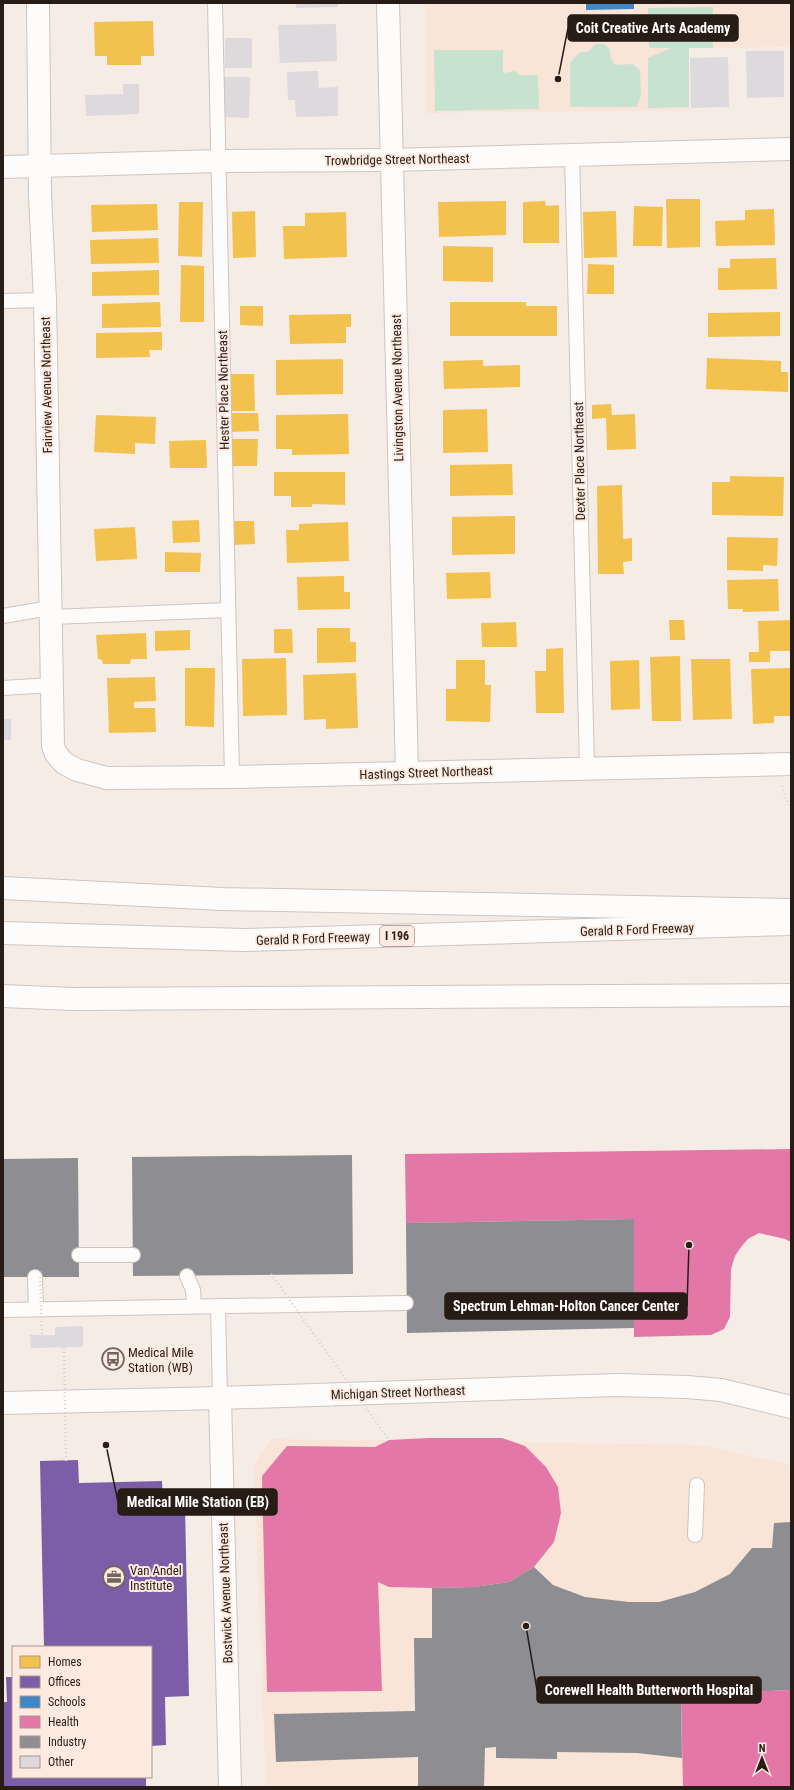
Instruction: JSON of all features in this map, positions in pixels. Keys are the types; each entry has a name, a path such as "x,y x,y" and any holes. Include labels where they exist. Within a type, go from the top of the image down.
{"main road":[{"name":"Fairview Avenue Northeast","path":"38,3 40,166 45,300 53,746 56,754 64,763"},
{"name":"Livingston Avenue Northeast","path":"388,3 407,773"},
{"name":"Trowbridge Street Northeast","path":"3,167 392,160 791,149"},
{"name":"Hastings Street Northeast","path":"64,763 77,770 106,778 232,777 791,764"},
{"path":"3,888 222,899 791,910"},
{"name":"Gerald R Ford Freeway","path":"3,933 244,940 791,924"},
{"path":"3,996 72,999 791,995"},
{"name":"Michigan Street Northeast","path":"3,1403 220,1398 618,1385 687,1387 721,1390 791,1407"},
{"name":"Bostwick Avenue Northeast","path":"220,1398 230,1787"}],"lane":[{"name":"Hester Place Northeast","path":"215,3 232,777"},
{"name":"Dexter Place Northeast","path":"572,154 586,768"},
{"path":"3,301 45,300"},
{"path":"3,616 51,613 228,610"},
{"path":"3,688 52,685"},
{"path":"79,1255 133,1255"},
{"path":"187,1276 193,1290 194,1306"},
{"path":"36,1309 38,1277"},
{"path":"3,1310 406,1303"},
{"path":"218,1306 220,1398"},
{"path":"695,1535 697,1485"}],"path":[{"path":"782,786 786,799 791,808"},
{"path":"271,1274 389,1440"},
{"path":"38,1277 42,1336"},
{"path":"64,1348 66,1461"}],"shaded area":[{"path":"425,3 791,3 791,47 689,48 689,110 426,113"},
{"path":"272,1439 702,1445 791,1465 791,1787 266,1787 254,1464"}],"green space":[{"path":"713,7 713,48 689,48 689,107 648,108 648,58 671,48 649,48 648,8"},
{"path":"595,44 604,44 610,49 611,58 615,65 633,64 640,70 641,96 636,107 570,107 570,63 580,52 588,52"},
{"path":"434,50 503,50 503,73 516,71 518,75 538,75 539,109 435,111"}],"building: Homes":[{"path":"153,21 154,56 141,56 141,65 107,65 107,56 95,56 94,22"},
{"path":"666,199 700,199 700,247 667,248"},
{"path":"506,201 506,235 439,237 438,202"},
{"path":"545,201 546,206 559,205 559,243 523,243 523,202"},
{"path":"179,202 203,202 202,257 178,256"},
{"path":"157,204 158,230 92,232 91,205"},
{"path":"634,206 663,207 662,246 633,246"},
{"path":"774,209 775,245 716,246 715,221 745,220 745,210"},
{"path":"255,211 256,257 233,258 232,212"},
{"path":"616,211 617,257 584,258 583,212"},
{"path":"346,212 347,257 284,259 283,226 305,226 305,213"},
{"path":"158,238 159,263 91,264 90,240"},
{"path":"443,246 493,247 493,282 443,281"},
{"path":"776,258 777,289 718,290 718,268 730,268 730,259"},
{"path":"588,264 614,265 614,294 587,294"},
{"path":"181,265 204,266 204,322 180,322"},
{"path":"159,270 159,295 92,296 92,272"},
{"path":"160,302 161,327 102,328 102,304"},
{"path":"450,302 526,302 526,306 557,306 557,336 450,336"},
{"path":"240,306 263,306 263,326 240,325"},
{"path":"780,312 780,336 708,337 708,313"},
{"path":"351,314 351,327 346,327 346,343 290,344 289,315"},
{"path":"162,332 162,350 149,350 150,357 96,358 96,333"},
{"path":"707,358 781,361 781,372 788,372 788,392 706,389"},
{"path":"343,359 343,394 276,395 276,360"},
{"path":"483,360 483,366 520,365 520,387 444,389 443,361"},
{"path":"227,374 254,374 255,411 228,411"},
{"path":"611,404 612,415 635,414 636,449 607,450 606,418 592,419 592,405"},
{"path":"487,409 488,452 443,453 443,410"},
{"path":"231,413 258,413 259,431 231,432"},
{"path":"348,414 349,454 292,455 292,449 276,449 276,415"},
{"path":"96,415 156,417 155,444 135,443 135,454 94,452"},
{"path":"230,439 258,439 257,466 229,466"},
{"path":"206,440 207,468 170,468 169,441"},
{"path":"512,464 513,495 450,496 450,465"},
{"path":"274,472 345,472 345,505 312,504 312,507 291,507 291,496 274,496"},
{"path":"730,476 784,477 783,516 712,515 712,482 730,482"},
{"path":"622,485 623,539 632,538 632,561 623,562 624,574 598,574 597,486"},
{"path":"515,516 515,554 452,555 452,517"},
{"path":"199,520 200,542 173,543 172,521"},
{"path":"233,521 254,521 255,544 233,545"},
{"path":"348,522 349,561 287,563 286,530 299,530 299,524"},
{"path":"135,527 137,559 96,561 94,529"},
{"path":"727,537 778,538 777,566 763,565 763,571 727,570"},
{"path":"165,552 201,553 200,572 165,572"},
{"path":"490,572 491,598 447,599 446,573"},
{"path":"344,576 344,592 350,592 350,609 298,610 297,577"},
{"path":"778,579 779,611 743,612 743,609 728,609 727,580"},
{"path":"669,620 684,620 685,640 670,640"},
{"path":"791,620 791,651 770,651 770,662 749,662 749,652 759,652 758,621"},
{"path":"516,622 517,647 482,647 481,623"},
{"path":"317,628 350,628 350,642 356,642 356,662 317,663"},
{"path":"274,629 292,629 293,653 274,653"},
{"path":"190,630 190,650 155,651 155,631"},
{"path":"146,633 147,659 131,659 130,664 103,664 102,660 98,659 96,635"},
{"path":"563,648 564,713 536,713 535,671 546,671 546,649"},
{"path":"680,656 681,721 652,721 650,657"},
{"path":"286,658 287,715 243,716 242,659"},
{"path":"691,659 730,659 732,719 693,720"},
{"path":"456,660 485,660 485,685 491,685 490,722 446,721 446,689 456,689"},
{"path":"639,660 640,709 611,710 610,661"},
{"path":"185,668 215,668 214,727 185,726"},
{"path":"791,668 791,716 774,716 774,723 753,724 751,669"},
{"path":"356,673 358,728 326,729 326,719 304,720 303,675"},
{"path":"155,677 156,701 134,702 134,708 155,708 156,732 109,733 107,678"}],"building: Offices":[{"name":"Van Andel Institute","path":"78,1460 79,1483 162,1481 163,1506 185,1506 189,1696 165,1697 166,1745 152,1746 152,1646 44,1646 40,1461"},
{"path":"6,1677 12,1677 12,1778 146,1778 146,1787 3,1787 3,1702 7,1702"}],"building: Schools":[{"path":"586,3 634,3 634,9 586,10"}],"building: Health":[{"path":"791,1149 791,1242 785,1239 759,1233 748,1239 741,1247 735,1256 731,1269 730,1317 724,1329 711,1335 634,1337 634,1219 406,1223 405,1154"},
{"path":"428,1438 502,1438 525,1446 546,1467 558,1487 561,1513 554,1542 534,1567 509,1582 474,1587 432,1588 389,1587 378,1582 382,1691 267,1692 262,1476 287,1446 375,1447 389,1440"},
{"path":"791,1690 791,1787 683,1786 681,1695"}],"building: Industry":[{"path":"352,1155 353,1274 133,1276 132,1157"},
{"path":"78,1158 79,1277 3,1277 3,1159"},
{"path":"634,1219 634,1328 407,1333 406,1223"},
{"path":"791,1522 791,1690 681,1695 682,1758 637,1753 557,1752 557,1759 496,1758 496,1747 485,1748 484,1787 418,1787 418,1757 276,1762 274,1714 415,1711 414,1638 432,1638 432,1588 474,1587 509,1582 534,1567 553,1585 585,1597 629,1602 659,1602 695,1592 730,1574 752,1548 772,1548 774,1523"}],"building: Other":[{"path":"296,3 338,3 338,7 296,8"},
{"path":"336,24 337,61 280,63 278,25"},
{"path":"225,38 252,38 252,68 225,68"},
{"path":"746,51 784,51 784,97 747,98"},
{"path":"728,57 729,107 691,108 690,58"},
{"path":"318,71 319,88 338,87 338,116 296,117 295,100 288,100 287,72"},
{"path":"224,77 250,77 249,118 224,117"},
{"path":"123,84 139,84 139,114 86,116 85,95 123,94"},
{"path":"3,719 11,719 11,740 3,740"},
{"path":"83,1326 83,1347 31,1348 30,1335 55,1335 55,1327"}],"place":[{"name":"Coit Creative Arts Academy","path":"558,79"},
{"name":"Spectrum Lehman-Holton Cancer Center","path":"689,1245"},
{"name":"Medical Mile Station (WB)","path":"113,1359"},
{"name":"Medical Mile Station (EB)","path":"106,1445"},
{"name":"Van Andel Institute","path":"114,1577"},
{"name":"Corewell Health Butterworth Hospital","path":"526,1626"}]}
